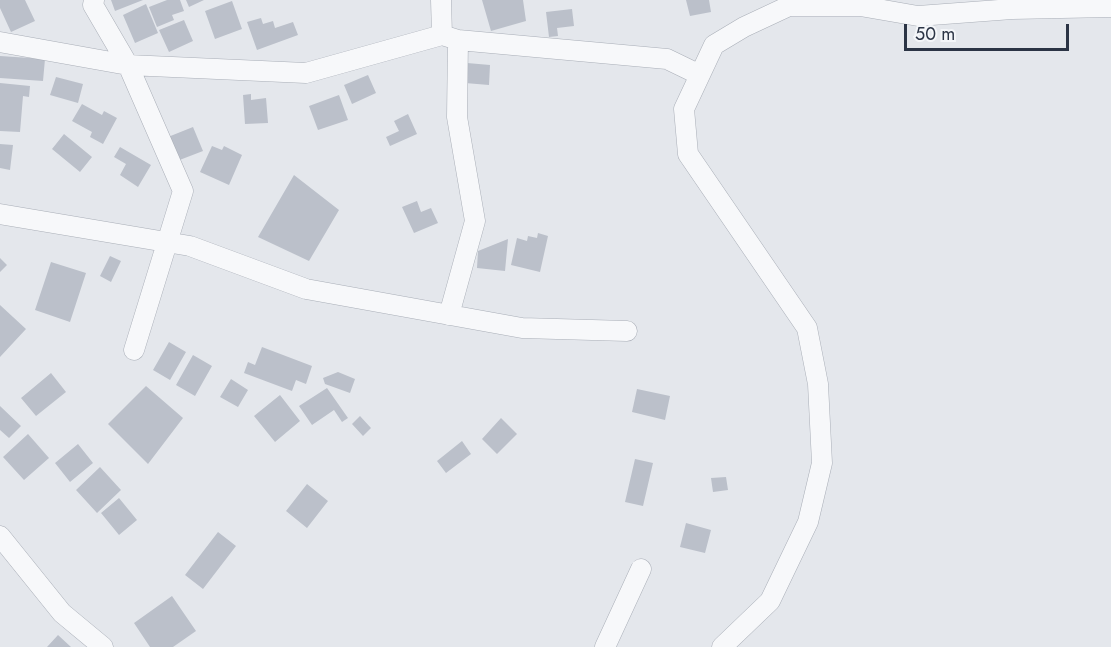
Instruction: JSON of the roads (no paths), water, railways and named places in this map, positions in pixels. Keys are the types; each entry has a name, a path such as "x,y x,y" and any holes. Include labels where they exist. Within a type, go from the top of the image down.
{"street":[{"path":"94,0 93,5 128,65 183,191 134,350"},
{"path":"441,0 450,37 457,117 475,221 449,315"},
{"path":"722,647 770,601 808,522 822,463 818,384 807,328 688,154 684,109 714,45 761,9 789,6 860,6 918,16 1012,9 1111,7"},
{"path":"0,42 128,65 306,73 450,37 667,59 700,75"},
{"path":"0,214 190,246 306,289 522,328 627,331"},
{"path":"0,536 62,613 103,647"},
{"path":"604,647 641,569"}]}
